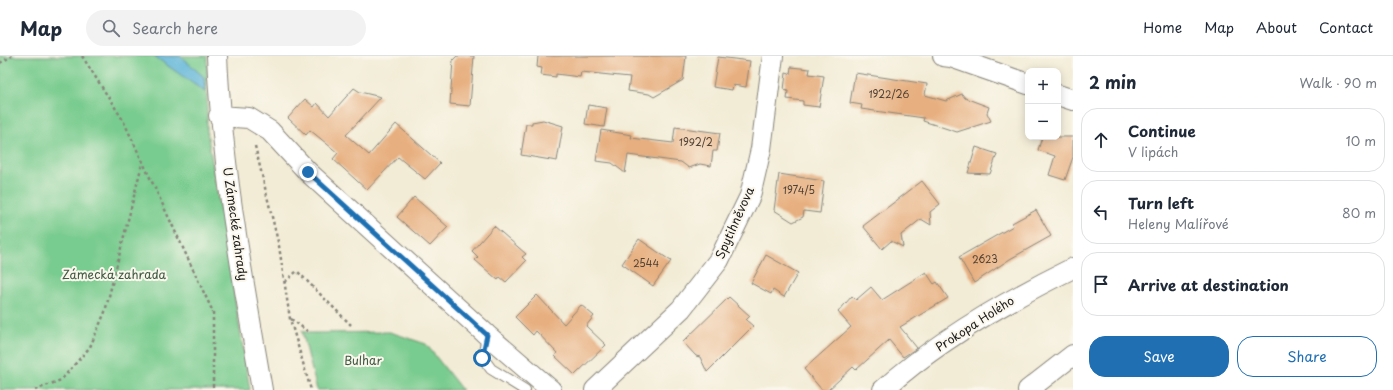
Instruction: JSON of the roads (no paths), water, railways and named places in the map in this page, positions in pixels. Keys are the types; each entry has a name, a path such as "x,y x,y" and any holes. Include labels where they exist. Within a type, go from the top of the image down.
{"street":[{"name":"U Zámecké zahrady","path":"217,56 219,116 238,253 262,390"},
{"name":"Spytihněvova","path":"595,390 681,309 719,260 750,196 761,149 773,56"},
{"path":"948,56 1025,83"},
{"path":"1061,96 1073,100"},
{"path":"219,116 249,118 270,131 308,172 487,335 552,390"},
{"name":"Prokopa Holého","path":"883,390 900,374 972,324 1040,284 1073,268"},
{"path":"1028,390 1073,355"}],"lane":[{"path":"487,335 482,358 491,369 525,390"}],"water":[{"path":"154,56 180,56 204,77 205,92"}],"park label":[{"name":"Zámecká zahrada","path":"114,275"},
{"name":"Bulhar","path":"363,361"}]}
